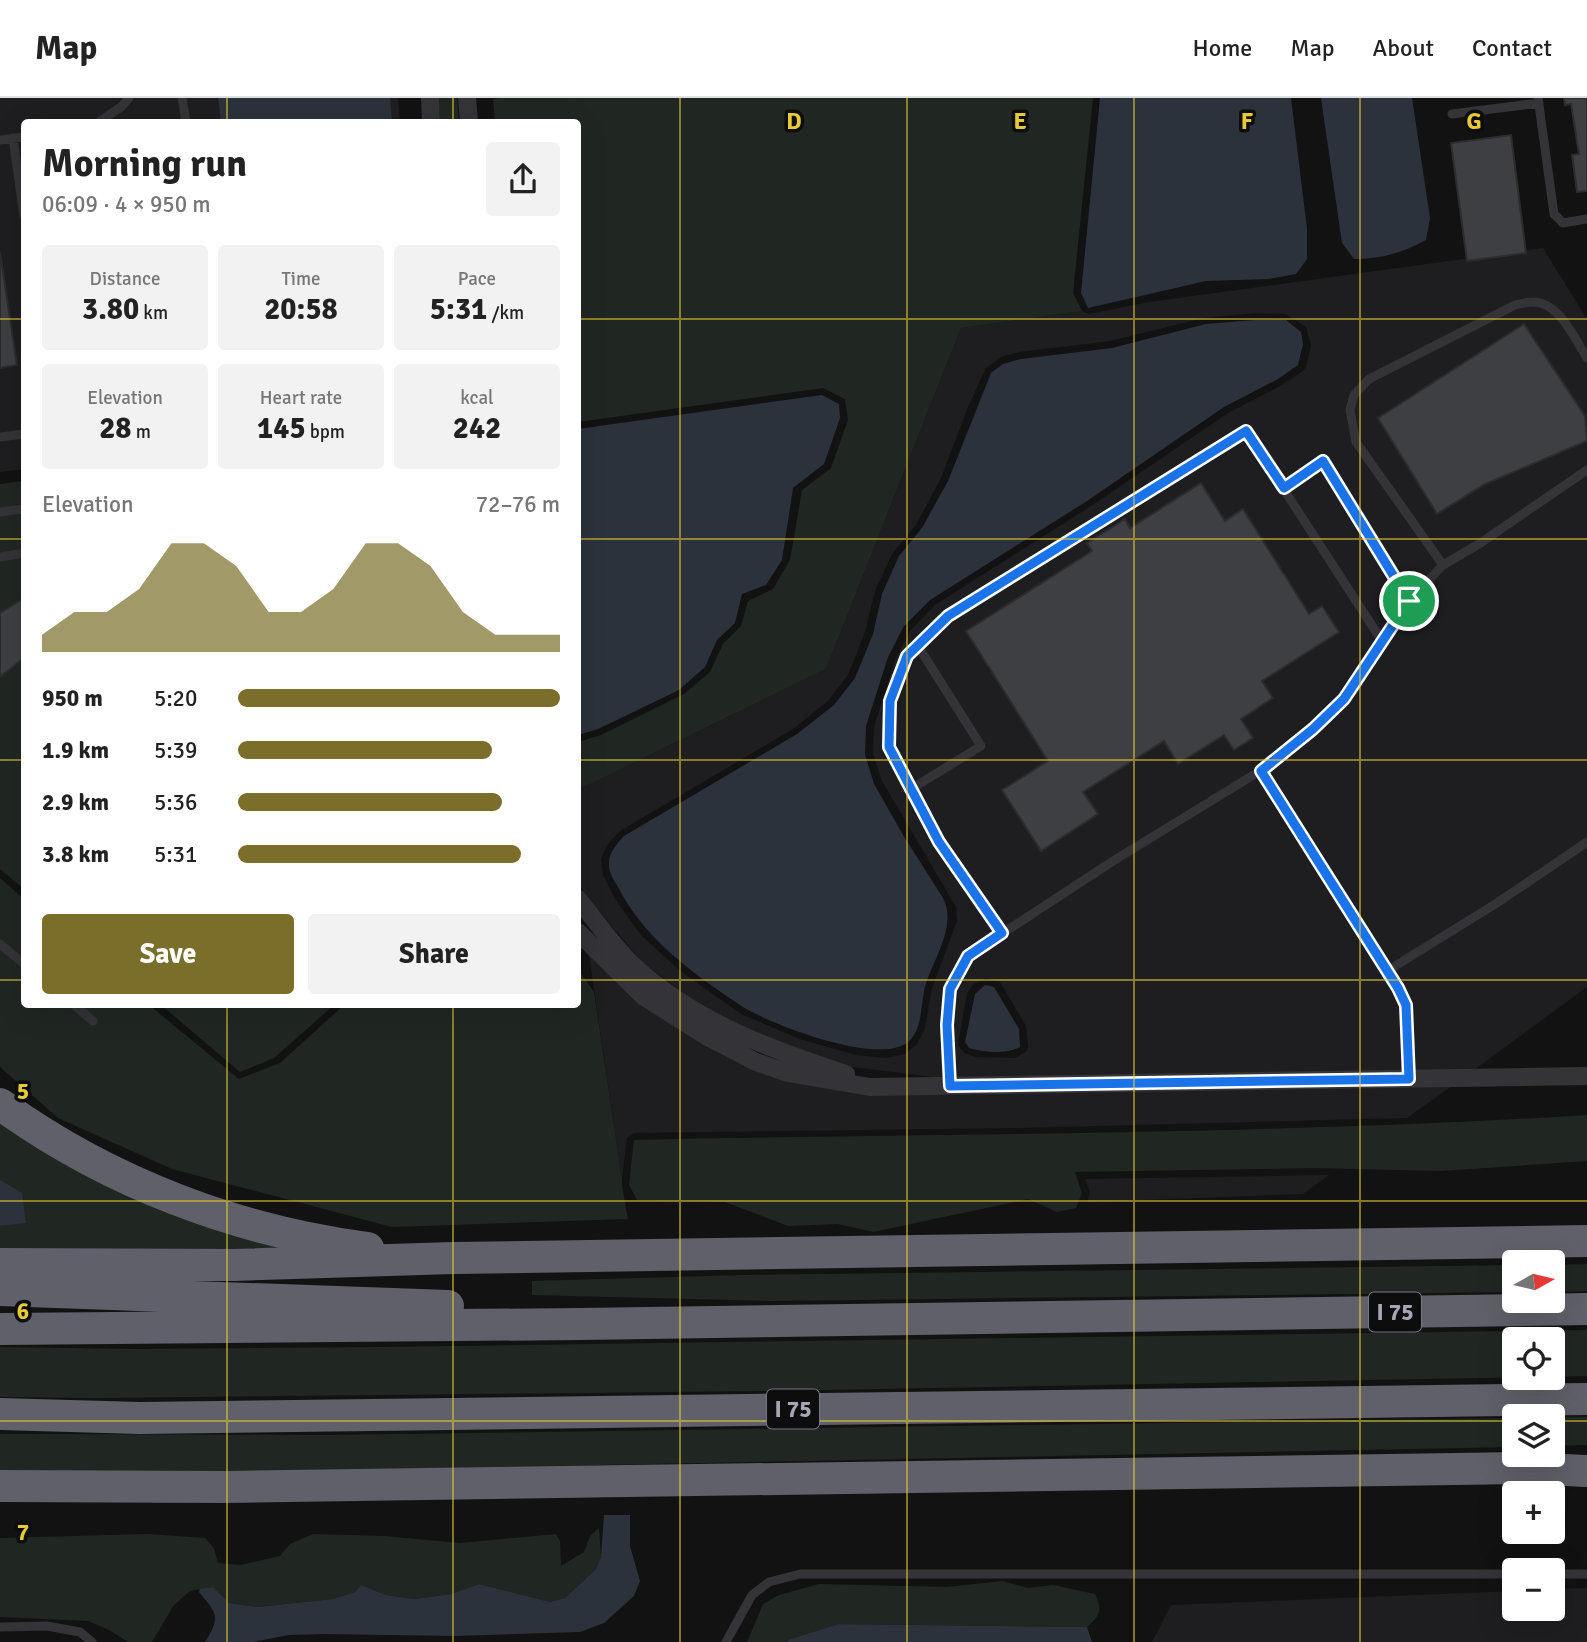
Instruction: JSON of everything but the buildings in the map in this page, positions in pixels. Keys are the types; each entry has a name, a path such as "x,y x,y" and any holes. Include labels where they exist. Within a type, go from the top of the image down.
{"highway":[{"path":"0,1104 31,1127 86,1158 165,1195 210,1212 306,1239 453,1258"},
{"path":"0,1264 246,1265 453,1258 1587,1241"},
{"path":"0,1290 453,1306 526,1313 581,1324"},
{"name":"I 75","path":"0,1329 581,1324 1587,1309"},
{"name":"I 75","path":"0,1414 140,1418 1587,1399"},
{"path":"0,1486 226,1487 1522,1468 1587,1464"},
{"path":"1522,1468 1587,1471"}],"street":[{"path":"430,98 431,119"},
{"path":"467,98 469,119"},
{"path":"581,903 635,968 682,1003 726,1028 788,1055 850,1075 942,1086"},
{"path":"581,935 643,998 706,1036 756,1062 788,1073 870,1087 1587,1076"}],"lane":[{"path":"103,119 129,98"},
{"path":"183,98 186,119"},
{"path":"1452,114 1538,100 1554,214 1563,223 1587,219"},
{"path":"0,140 21,137"},
{"path":"13,138 21,195"},
{"path":"1443,565 1356,442 1350,410 1354,395 1369,379 1515,305 1534,302 1549,306 1566,324 1587,358"},
{"path":"1002,933 939,842 889,747 890,701 907,656 948,616 1246,431 1382,641"},
{"path":"0,437 21,434"},
{"path":"1284,488 1323,461 1409,601"},
{"path":"942,1086 950,989 968,956 1149,838 1261,771 1313,729 1344,699 1409,601 1443,565 1479,544 1587,470"},
{"path":"0,512 21,509"},
{"path":"0,557 21,554"},
{"path":"911,789 981,746 918,646"},
{"path":"1261,771 1406,1005 1409,1079"},
{"path":"1387,971 1497,903 1587,842"},
{"path":"0,944 21,962"},
{"path":"78,1008 93,1021"},
{"path":"726,1642 752,1595 769,1582 800,1574 1502,1574"},
{"path":"1565,1574 1587,1574"},
{"path":"0,1627 47,1626 80,1632 92,1642"}],"shaded area":[{"path":"0,98 398,98 400,119 21,119 21,469 0,472"},
{"path":"218,98 390,98 392,119 221,119"},
{"path":"439,98 457,98 459,119 440,119"},
{"path":"1093,98 1073,293 1082,311 961,328 826,669 581,789 581,741 601,735 684,694 710,672 723,644 741,626 748,601 773,589 790,560 802,490 831,468 848,420 845,399 823,388 581,422 581,119 495,119 493,99"},
{"path":"1100,98 1291,98 1307,229 1307,259 1296,274 1268,279 1206,281 1088,308 1081,293"},
{"path":"1321,98 1412,98 1430,218 1426,240 1391,254 1364,259 1354,259 1342,243"},
{"path":"1543,248 1587,319 1587,987 1474,1070 942,1078 852,1067 792,1048 731,1021 688,996 642,962 583,892 581,789 826,669 961,328 1082,311 1089,314 1149,302","holes":["1256,313 1286,314 1306,327 1311,345 1303,371 1228,413 1091,506 935,605 911,630 895,660 874,727 873,754 882,781 956,907 957,921 932,988 925,1028 917,1044 905,1054 886,1058 856,1055 800,1039 741,1014 679,970 641,935 615,899 603,875 601,859 607,845 620,831 793,729 828,701 848,675 865,632 875,591 892,554 916,525 941,478 986,368 1001,357 1019,352 1110,341 1204,318","986,978 1000,982 1026,1026 1027,1051 1015,1058 976,1057 964,1053 958,1045 967,993 974,984"]},
{"path":"1286,320 1301,332 1303,344 1298,365 1278,379 1224,407 1087,501 930,600 904,626 888,657 866,726 865,755 874,784 943,898 948,919 924,990 917,1030 908,1042 894,1048 851,1046 801,1032 757,1015 707,982 657,940 629,906 610,873 609,859 616,845 624,836 797,734 834,705 855,678 873,634 882,594 899,556 922,528 948,481 991,373 1003,364 1021,359 1112,348 1206,324"},
{"path":"822,395 839,404 840,418 824,464 793,488 782,560 766,585 742,594 735,623 717,640 705,667 679,690 598,729 581,734 581,429"},
{"path":"21,481 21,651 0,668 0,484"},
{"path":"21,660 21,886 0,869 0,677"},
{"path":"0,878 21,896 21,1008 153,1008 239,1079 280,1063 341,1008 581,1008 581,973 594,992 628,1219 392,1227 172,1169 58,1118 0,1067"},
{"path":"589,955 637,1003 701,1043 753,1070 786,1081 1452,1086 1407,1118 1019,1128 634,1133 627,1138 622,1179"},
{"path":"985,985 994,987 1019,1029 1020,1047 1015,1050 988,1052 969,1048 965,1042 975,994"},
{"path":"165,1008 331,1008 274,1058 240,1072"},
{"path":"0,1113 317,1247 0,1255 0,1226 26,1222 21,1194 0,1180"},
{"path":"1587,1115 1587,1161 1440,1171 1315,1168 1075,1172 1082,1193 1076,1208 1057,1212 1028,1199 873,1232 838,1224 788,1226 725,1202 637,1200 629,1185 634,1140 1230,1130"},
{"path":"1329,1175 1303,1194 1087,1202 1090,1192 1085,1179"},
{"path":"0,1180 22,1193 26,1223 0,1226"},
{"path":"1587,1264 1587,1291 1565,1292 1565,1265"},
{"path":"1502,1265 1502,1292 772,1301 532,1295 532,1281 742,1275"},
{"path":"1565,1330 1587,1330 1587,1376 1565,1377"},
{"path":"1502,1331 1502,1378 766,1391 0,1397 0,1347 380,1347"},
{"path":"1565,1417 1587,1417 1587,1445 1565,1446"},
{"path":"1502,1418 1502,1447 236,1472 0,1471 0,1434 329,1435"},
{"path":"604,1515 630,1515 630,1546 640,1581 634,1596 604,1623 580,1632 455,1636 323,1634 289,1635 253,1642 205,1642 215,1616 199,1592 200,1589 213,1587 229,1603 258,1607 333,1599 355,1592 361,1585 386,1595 414,1599 451,1594 479,1584 550,1602 565,1598 596,1569 601,1557"},
{"path":"599,1528 601,1557 596,1569 565,1598 550,1602 479,1584 451,1594 414,1599 386,1595 361,1585 355,1592 333,1599 258,1607 229,1603 213,1587 190,1591 174,1605 152,1642 128,1642 88,1621 0,1617 0,1538 148,1534 205,1538 214,1548 218,1563 241,1565 280,1556 290,1544 313,1534 384,1536 460,1543 556,1534 560,1541 561,1566 584,1552 590,1536"},
{"path":"1002,1581 1028,1588 1053,1585 1095,1594 1099,1612 1087,1627 839,1624 787,1642 747,1642 763,1604 779,1595 819,1584 947,1587"},
{"path":"1587,1588 1587,1642 1152,1642 1171,1605 1502,1591 1502,1621 1565,1621 1565,1589"},
{"path":"839,1624 1087,1627 1092,1642 787,1642"}],"route":[{"path":"1246,431 1284,488 1323,461 1409,601 1344,699 1313,729 1261,771 1398,988 1406,1005 1409,1079 950,1086 947,1025 950,989 968,956 1002,933 939,842 889,747 890,701 907,656 948,616 1246,431"}]}
